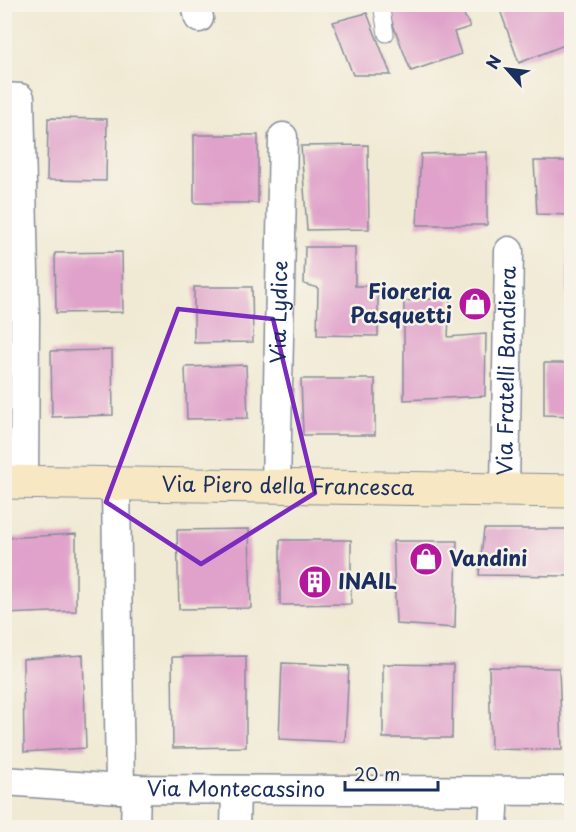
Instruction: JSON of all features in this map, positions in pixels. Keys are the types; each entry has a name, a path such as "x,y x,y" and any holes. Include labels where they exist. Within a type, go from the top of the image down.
{"main road":[{"name":"Via Piero della Francesca","path":"14,483 572,491"}],"street":[{"path":"4,97 20,98 14,483"},
{"name":"Via Lydice","path":"276,486 282,137"},
{"name":"Via Fratelli Bandiera","path":"506,489 509,251"},
{"name":"Via Montecassino","path":"116,484 128,789"},
{"name":"Via Montecassino","path":"4,781 128,789 572,791"},
{"path":"128,789 135,828"},
{"path":"235,828 236,790"},
{"path":"494,828 495,790"}],"lane":[{"path":"381,4 386,34"}],"highlighted area":[{"path":"178,309 273,319 315,493 201,564 106,502"}],"building":[{"path":"385,4 459,4 470,27 454,32 461,54 411,71"},
{"path":"514,4 564,4 572,21 572,42 519,63 500,10"},
{"path":"367,13 391,75 353,75 333,22"},
{"path":"48,118 107,119 106,181 47,180"},
{"path":"194,135 258,135 258,203 194,203"},
{"path":"368,145 369,229 307,230 301,146"},
{"path":"487,152 487,225 417,225 421,154"},
{"path":"534,161 572,161 572,215 537,214"},
{"path":"305,247 355,247 355,286 378,286 378,336 317,335 318,288 304,284"},
{"path":"567,249 572,249 572,299 567,298"},
{"path":"122,252 123,312 56,313 55,253"},
{"path":"194,287 252,287 253,342 194,343"},
{"path":"450,298 448,337 486,334 485,396 404,400 404,301"},
{"path":"112,350 113,415 52,417 51,351"},
{"path":"544,363 572,363 572,416 544,415"},
{"path":"246,365 248,418 187,419 185,367"},
{"path":"301,379 375,379 375,435 303,435"},
{"path":"249,529 251,608 179,609 177,530"},
{"path":"484,529 572,529 572,576 479,575"},
{"path":"76,534 76,611 4,614 4,538"},
{"name":"INAIL","path":"280,540 351,540 351,604 280,605"},
{"path":"393,541 457,541 455,628 396,624"},
{"path":"83,655 86,748 24,752 23,659"},
{"path":"246,656 246,747 173,748 172,657"},
{"path":"282,663 349,666 345,742 279,739"},
{"path":"383,664 453,665 452,738 383,738"},
{"path":"489,667 559,668 562,750 491,749"}],"place":[{"name":"Fioreria Pasquetti","path":"475,304"},
{"name":"Vandini","path":"426,559"},
{"name":"INAIL","path":"315,582"}]}
